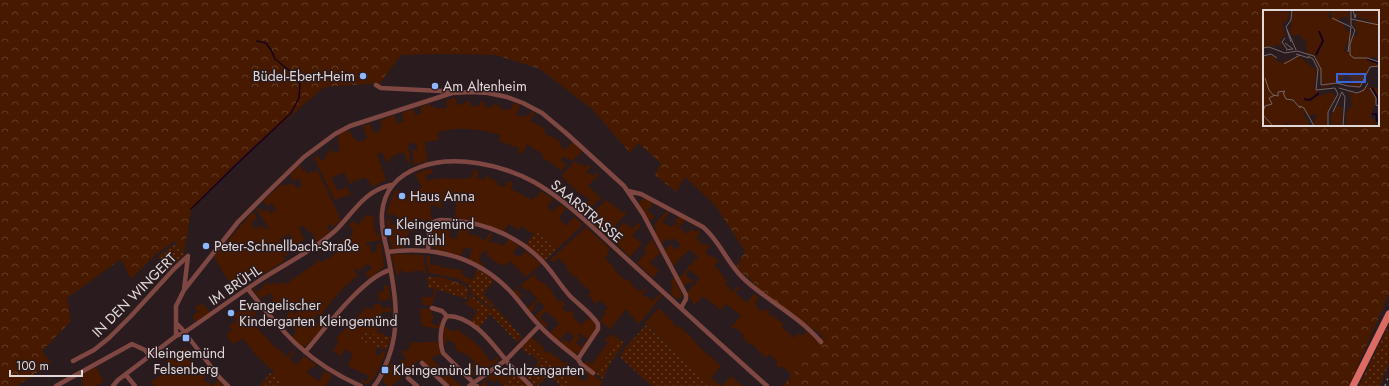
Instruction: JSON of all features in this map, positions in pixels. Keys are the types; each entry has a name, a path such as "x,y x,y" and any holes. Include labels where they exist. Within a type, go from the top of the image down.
{"main road":[{"path":"1353,386 1389,314"}],"street":[{"path":"376,85 381,88 441,91 452,94"},
{"path":"176,336 176,306 184,290 238,222 299,161 323,142 346,128 452,94 480,93 500,96 515,100 542,113 628,190 643,214 686,295 686,299 681,308"},
{"name":"SAARSTRASSE","path":"391,186 400,178 417,168 440,163 467,163 483,165 515,173 545,189 572,210 767,386"},
{"path":"376,385 392,347 395,331 396,297 382,227 384,203 391,186"},
{"name":"IM BRÜHL","path":"113,386 118,380 176,336 185,332 289,262 318,246 343,222 363,199 377,190 391,186"},
{"path":"628,190 641,194 703,227 711,234 727,258 744,279 800,320 821,342"},
{"path":"428,251 430,224 437,220 441,220 460,221 482,226 505,234 534,254 564,289 598,324 598,329 578,359"},
{"path":"387,252 404,250 428,251 452,255 481,267 497,278 511,292 539,326 593,373"},
{"name":"IN DEN WINGERT","path":"74,361 94,350 109,338 188,256 184,290"},
{"path":"305,352 363,287 381,274 390,270"},
{"path":"248,289 275,323 305,352 326,368 361,386"},
{"path":"432,308 447,316 459,318 475,327 531,386"},
{"path":"447,316 444,320 442,329 441,346 443,353 473,385 506,360 539,326"},
{"path":"177,324 228,386"},
{"path":"56,386 132,344 145,350 150,356"},
{"path":"422,363 447,386"},
{"path":"126,375 135,386"},
{"path":"408,378 417,386"}],"green space":[{"path":"0,0 1389,0 1389,294 1349,386 783,386 823,336 760,290 752,281 736,268 745,251 715,205 685,177 676,192 655,175 661,163 638,143 630,153 592,109 540,69 496,55 441,54 401,55 380,83 324,87 233,166 191,211 184,254 175,241 157,253 131,279 121,259 67,298 71,321 42,351 51,363 17,386 0,386"},
{"path":"456,98 457,105 470,101 470,106 479,106 480,102 484,102 484,106 492,108 493,104 499,105 502,110 505,111 506,109 511,109 514,103 520,105 516,115 523,117 526,115 529,116 531,111 535,113 530,121 542,127 546,131 544,133 560,141 560,146 565,150 572,142 582,151 572,161 569,158 568,160 564,156 561,160 566,165 561,171 552,163 541,157 544,155 527,144 522,154 518,152 519,148 499,141 501,135 470,129 446,130 438,132 439,140 425,142 427,161 414,165 412,150 417,150 416,146 418,145 415,143 408,144 410,163 408,164 404,153 399,153 386,162 382,152 377,154 386,180 372,187 368,179 365,177 350,184 344,172 333,177 332,180 338,191 347,187 351,195 335,200 314,158 317,155 321,160 325,160 328,151 332,150 333,153 340,151 338,135 349,130 353,138 359,142 367,139 363,126 370,124 373,133 379,132 380,128 382,127 381,120 394,115 397,124 404,121 402,113 413,109 415,115 422,113 420,107 430,104 431,107 435,107 436,109 447,108 446,100"},
{"path":"575,161 584,167 588,164 591,167 586,172 588,174 590,173 593,176 597,172 599,174 588,186 601,198 583,215 575,208 579,203 582,206 586,201 588,202 590,200 583,194 581,195 561,176"},
{"path":"300,165 303,171 305,170 307,174 317,170 341,220 333,227 330,224 327,227 330,231 317,242 311,231 308,232 304,225 299,228 304,240 295,245 289,234 280,239 288,255 286,257 283,254 282,255 285,260 261,276 255,268 231,285 214,257 253,212 257,217 251,223 254,229 258,227 260,228 263,225 266,230 269,228 256,209 259,208 262,212 268,209 271,214 276,210 272,203 267,206 263,201 283,183 284,186 292,183 297,188 302,186 299,178 293,181 290,175"},
{"path":"430,168 433,173 424,176 428,181 434,179 463,179 472,177 474,169 478,172 477,178 485,180 486,175 490,179 498,181 497,185 505,187 508,181 513,183 511,189 532,200 535,196 537,197 541,191 553,199 547,206 553,212 560,204 566,209 559,218 566,226 574,217 583,224 556,250 536,231 533,234 522,226 519,230 508,224 504,232 455,218 456,200 441,200 442,209 438,208 437,205 431,205 430,210 432,220 430,222 427,219 424,222 421,222 421,219 416,219 415,231 409,231 408,236 404,237 404,239 395,240 396,246 404,246 403,248 392,249 386,220 390,219 391,225 398,224 397,216 394,214 386,215 393,194 396,189 400,192 397,197 405,201 409,194 422,187 415,174"},
{"path":"644,198 652,202 651,207 647,210 655,217 649,221 639,203"},
{"path":"606,200 623,213 626,211 627,213 611,230 609,228 606,231 608,233 606,235 587,218"},
{"path":"667,211 670,212 662,222 665,225 667,224 671,227 674,224 675,226 677,224 675,221 679,216 685,220 679,227 687,234 691,229 696,232 698,230 700,232 696,237 702,245 705,243 710,246 705,252 710,257 714,257 718,261 714,266 727,281 725,284 731,289 730,290 732,292 738,286 739,289 735,293 747,303 754,294 759,297 755,304 759,309 758,310 763,311 768,309 770,311 767,314 770,316 771,314 784,325 782,327 794,338 799,333 803,336 807,331 819,342 792,375 782,366 780,369 776,365 778,362 769,354 766,358 752,344 751,345 743,338 744,335 735,327 732,329 730,328 741,316 726,304 720,310 704,296 694,305 687,293 700,278 690,270 685,275 694,282 687,283 684,286 679,278 698,257 689,249 673,266 665,250 670,244 675,250 681,245 674,238 670,241 667,238 662,244 654,232 657,229 654,226"},
{"path":"366,215 373,216 375,232 379,233 375,233 376,235 380,235 381,240 366,243 366,246 370,245 371,253 377,252 377,244 381,243 384,267 370,278 365,274 372,268 368,263 359,271 356,268 354,270 358,275 345,286 323,311 324,313 321,317 317,314 313,320 321,326 325,321 326,324 306,346 302,347 292,337 296,331 290,324 291,321 286,316 290,311 295,314 298,310 287,301 273,315 271,313 280,306 274,303 269,307 268,304 274,299 270,293 260,299 253,290 253,287 257,292 261,290 266,282 269,285 274,282 276,285 283,282 286,284 318,262 316,260 318,259 321,262 331,257 343,247 340,242 345,238 347,240 354,232 349,225 353,221 358,225"},
{"path":"624,222 632,229 638,223 641,226 632,235 642,244 630,257 610,237"},
{"path":"435,223 451,223 449,237 457,239 460,224 470,225 468,234 479,236 479,238 485,240 490,232 492,234 489,242 504,246 508,239 517,244 518,247 513,253 517,257 520,257 526,251 541,264 526,277 510,261 506,265 504,264 502,266 486,255 488,252 485,251 482,253 479,260 484,265 483,266 469,259 472,247 469,249 464,248 461,256 436,250 431,245 431,230"},
{"path":"586,227 610,249 605,258 615,271 626,281 628,279 631,282 630,283 640,292 644,288 646,290 642,295 645,297 647,295 652,301 660,294 662,295 639,324 626,309 610,329 600,321 608,307 600,300 596,304 588,295 591,292 577,279 578,278 572,275 565,267 567,265 559,258 553,262 550,260"},
{"path":"536,231 556,250 544,261 526,245"},
{"path":"652,239 660,253 649,262 659,271 653,278 637,263 647,252 644,249"},
{"path":"176,244 184,255 168,270 158,256"},
{"path":"395,254 423,255 426,273 423,274 423,270 403,273 403,270 399,271 399,274 396,275 392,256"},
{"path":"426,256 430,256 430,265 440,265 440,267 462,270 463,271 461,274 472,280 469,285 456,278 429,273"},
{"path":"478,269 494,280 483,294 495,306 492,307 471,293 469,286"},
{"path":"534,274 536,278 544,283 554,293 553,295 559,302 562,300 565,305 562,308 567,313 571,310 574,314 572,316 581,325 589,318 595,323 596,328 588,340 580,333 578,336 580,337 576,343 581,347 585,342 587,343 580,352 572,352 561,342 564,339 569,343 574,337 568,331 559,341 550,333 559,323 546,311 540,317 548,325 546,328 535,316 545,307 539,301 534,306 534,310 531,312 528,308 538,299 528,289 526,291 522,286 517,290 522,296 519,299 513,292"},
{"path":"427,277 432,277 434,281 460,290 462,290 464,285 469,290 466,299 437,289 428,288"},
{"path":"432,277 442,277 464,285 462,290 460,290 434,281"},
{"path":"674,278 682,295 681,298 675,298 670,292 673,288 673,284 670,282"},
{"path":"388,285 391,299 376,301 379,298 378,292 384,291 384,286"},
{"path":"434,289 437,289 432,305 427,306 422,301 422,297 433,297"},
{"path":"470,295 490,308 496,308 522,337 517,342 490,314 479,328 471,322 480,306 468,300"},
{"path":"468,300 480,306 477,311 466,304"},
{"path":"253,302 256,305 252,309 256,314 253,317 261,326 257,328 287,357 293,350 294,353 289,358 297,365 304,356 316,365 313,368 311,367 307,373 319,381 325,371 332,375 326,386 281,386 283,383 272,375 274,372 255,354 243,338 233,344 226,335 232,330 229,326 237,320 233,315"},
{"path":"202,304 210,312 196,322 192,317 198,311 194,307"},
{"path":"375,304 381,304 382,308 391,308 391,312 382,312 382,325 378,325 377,332 385,334 384,336 363,332 360,340 377,347 375,354 380,356 382,351 386,352 376,375 366,384 360,381 361,379 366,382 369,376 348,366 353,354 345,349 341,356 333,351 339,341 336,338 367,307 372,310"},
{"path":"659,308 677,327 680,327 699,347 721,366 711,377 720,386 711,386 645,323"},
{"path":"420,309 432,309 431,315 434,316 431,323 438,326 439,323 440,329 422,326"},
{"path":"1389,324 1389,363 1380,386 1359,386"},
{"path":"646,325 711,386 652,386 620,357 625,348"},
{"path":"444,327 455,332 457,329 480,347 491,362 498,356 498,361 488,368 486,366 483,369 477,364 472,369 476,376 473,376 467,371 475,362 464,352 463,354 454,348 456,344 447,339 443,346"},
{"path":"363,332 391,337 386,350 360,341"},
{"path":"611,334 619,339 595,373 584,364 586,361 592,364 608,343 605,340 607,337 609,338"},
{"path":"531,337 544,348 543,350 546,353 549,351 553,356 555,355 565,364 567,362 569,364 567,367 584,382 589,376 585,373 587,371 602,381 601,386 567,386 571,381 543,357 542,358 527,341"},
{"path":"619,339 624,343 609,365 603,379 595,373"},
{"path":"527,341 542,358 543,357 571,381 568,386 559,386 560,385 549,374 538,386 526,377 539,362 531,353 529,356 521,347"},
{"path":"411,342 438,342 441,354 432,357 432,359 461,386 450,386 420,359 392,386 388,386 384,383 383,379 391,363 395,364 392,372 398,375 401,367 401,360 405,361 406,356 402,355 403,350 408,351"},
{"path":"186,347 189,353 186,355 192,363 191,364 195,366 192,369 197,376 205,371 206,372 203,375 205,377 203,379 212,386 154,386 151,382 161,375 158,371 162,367 166,372 171,368 166,361 172,357 176,362 180,358 177,352"},
{"path":"96,367 104,382 96,386 82,386 82,375"},
{"path":"502,367 504,369 501,372 508,378 501,384 497,379 493,383 489,378 485,382 487,386 481,386 483,381"},
{"path":"514,372 529,386 503,386 501,384"},
{"path":"270,373 283,383 281,386 260,386"},
{"path":"731,376 741,385 743,386 722,386"},
{"path":"218,380 224,386 212,386"}],"waterway":[{"path":"242,159 291,113 299,98 300,84 295,75 275,59 266,43 257,41"},
{"path":"191,209 242,159"}],"railway":[{"path":"1385,386 1389,375"}],"place":[{"name":"Büdel-Ebert-Heim","path":"363,76"},
{"name":"Am Altenheim","path":"435,86"},
{"name":"Haus Anna","path":"402,196"},
{"name":"Kleingemünd Im Brühl","path":"388,232"},
{"name":"Peter-Schnellbach-Straße","path":"206,246"},
{"name":"Evangelischer Kindergarten Kleingemünd","path":"231,313"},
{"name":"Kleingemünd Felsenberg","path":"186,338"},
{"name":"Kleingemünd Im Schulzengarten","path":"385,370"}]}
